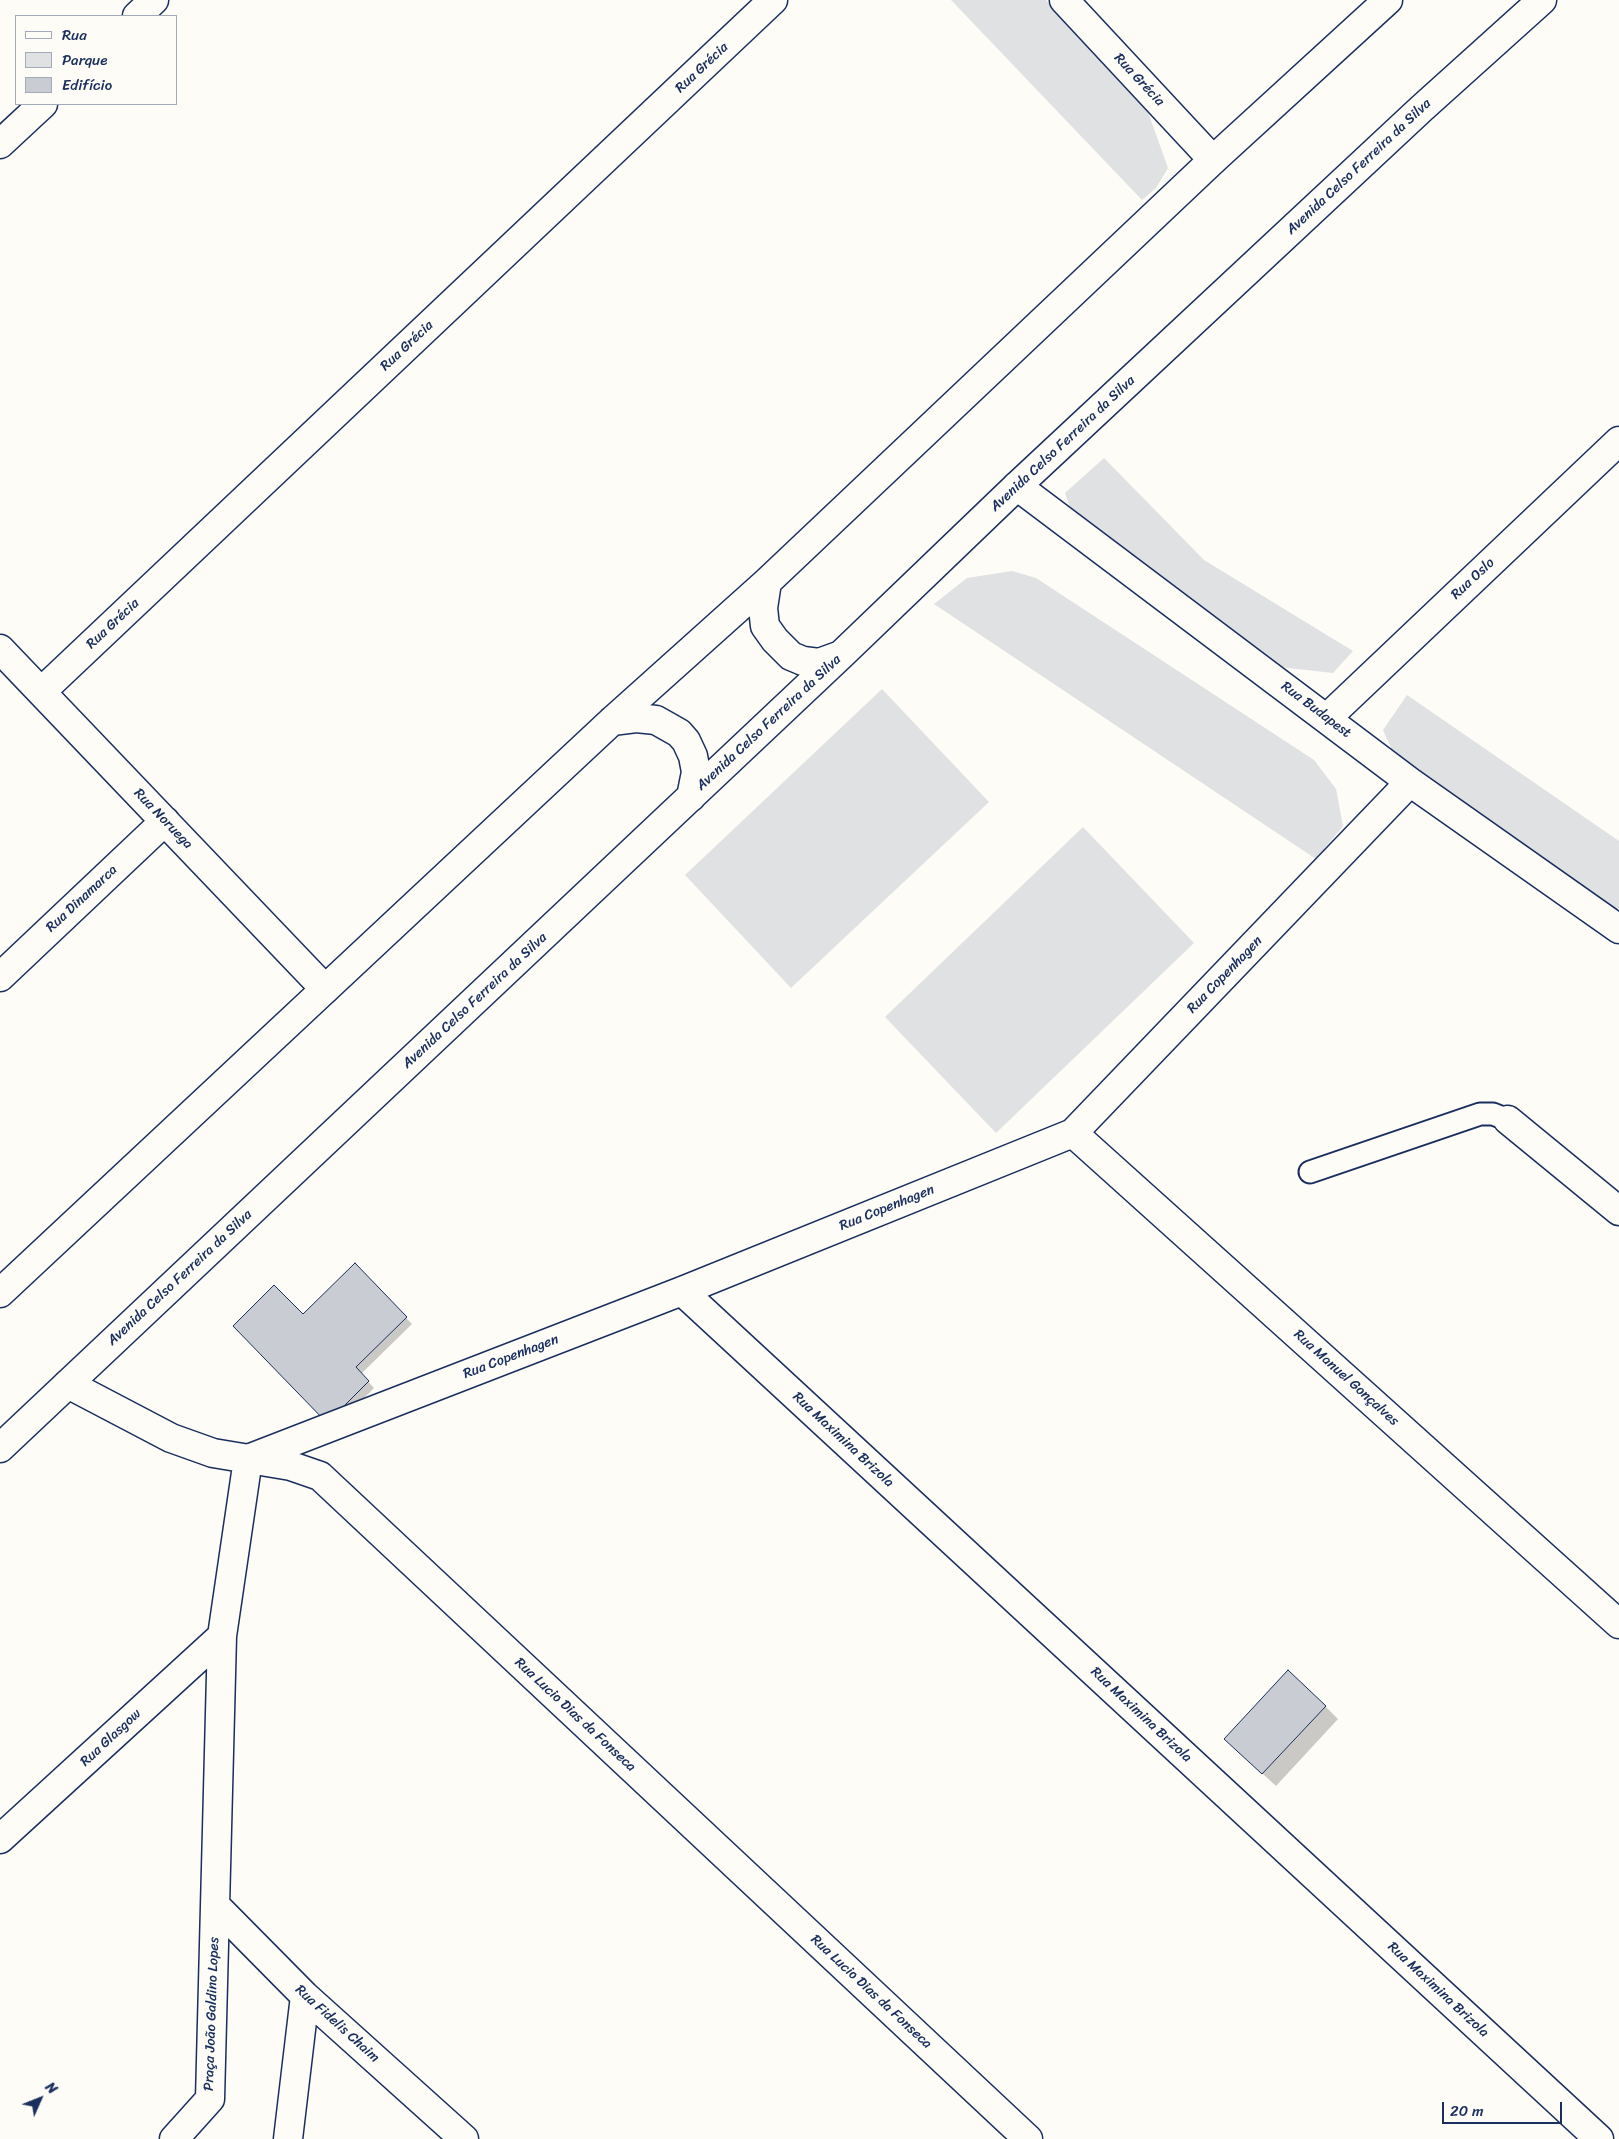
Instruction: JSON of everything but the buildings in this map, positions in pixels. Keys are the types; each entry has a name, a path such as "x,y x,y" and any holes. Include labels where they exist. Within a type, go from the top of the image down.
{"street":[{"path":"138,15 154,0"},
{"name":"Rua Grécia","path":"41,692 773,0"},
{"name":"Rua Grécia","path":"1064,0 1213,160"},
{"path":"0,1292 612,721 766,582 1213,160 1388,0"},
{"name":"Avenida Celso Ferreira da Silva","path":"0,1448 841,655 1017,486 1421,109 1542,0"},
{"path":"0,144 42,105"},
{"name":"Rua Oslo","path":"1327,718 1619,441"},
{"name":"Rua Budapest","path":"1017,486 1410,782 1619,929"},
{"path":"766,582 763,608 765,626 775,640 791,656 803,661 819,663 841,655"},
{"name":"Rua Noruega","path":"0,649 325,989"},
{"path":"612,721 636,718 656,720 679,732 689,749 696,772 691,796"},
{"name":"Rua Copenhagen","path":"248,1459 682,1291 1073,1133 1410,782"},
{"name":"Rua Dinamarca","path":"0,977 165,821"},
{"path":"1508,1120 1619,1212"},
{"name":"Rua Manuel Gonçalves","path":"1073,1133 1619,1624"},
{"name":"Rua Maximina Brizola","path":"682,1291 1599,2139"},
{"name":"Rua Lucio Dias da Fonseca","path":"68,1384 171,1438 214,1452 290,1466 320,1476 1028,2139"},
{"name":"Praça João Galdino Lopes","path":"174,2139 210,2099 222,1636 248,1459"},
{"name":"Rua Glasgow","path":"0,1839 222,1636"},
{"name":"Rua Fidelis Chaim","path":"215,1905 305,1996 464,2139"},
{"path":"288,2139 305,1996"}],"lane":[{"path":"1310,1172 1480,1114 1494,1114 1508,1120"}],"green space":[{"path":"951,0 1046,0 1148,112 1168,168 1156,188 1142,200"},
{"path":"1104,458 1204,560 1353,651 1333,673 1271,666 1078,531 1065,493"},
{"path":"1012,571 1036,578 1314,760 1336,789 1343,826 1316,859 934,604 967,578"},
{"path":"882,689 989,802 791,988 685,875"},
{"path":"1407,695 1619,841 1619,909 1598,902 1395,757 1383,730"},
{"path":"1083,827 1194,943 996,1133 885,1017"}]}
